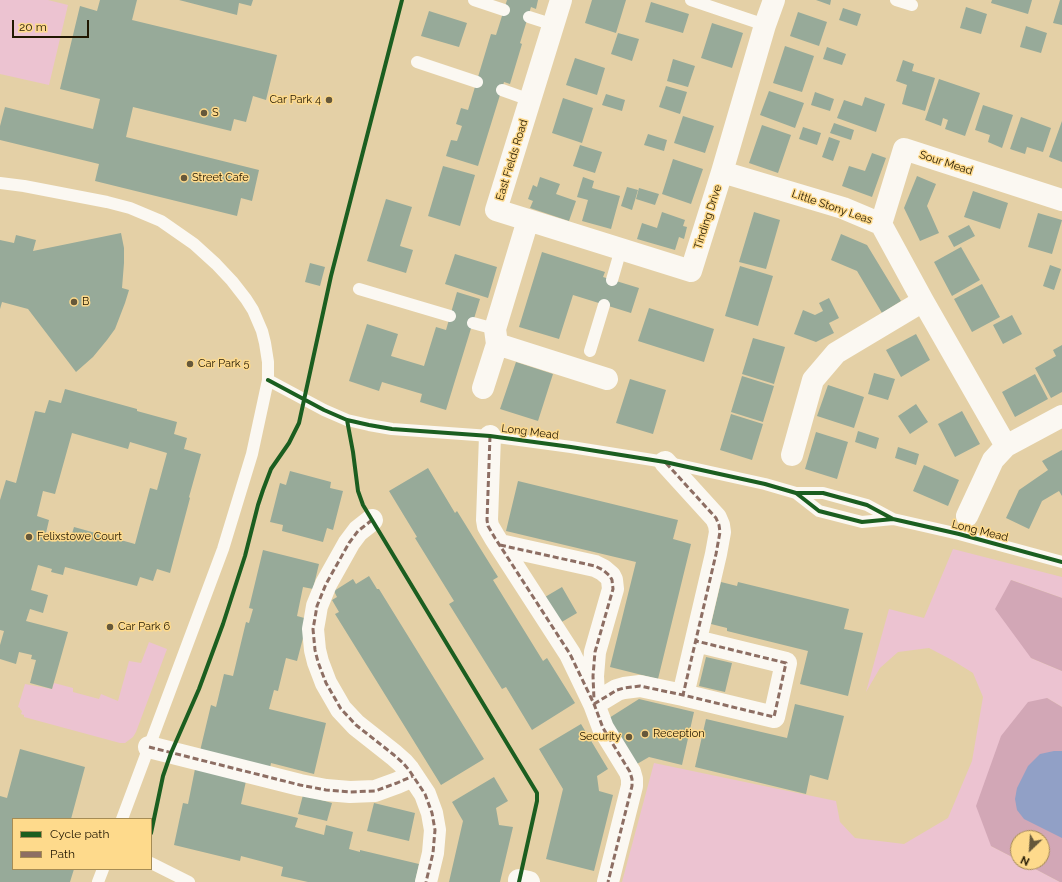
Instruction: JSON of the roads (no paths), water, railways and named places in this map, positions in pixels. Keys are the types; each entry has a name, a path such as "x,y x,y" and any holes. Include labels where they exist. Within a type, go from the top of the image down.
{"street":[{"name":"East Fields Road","path":"528,220 496,210 561,0"},
{"name":"Tinding Drive","path":"528,220 691,271 765,25 774,0"},
{"name":"Sour Mead","path":"881,224 904,149 1062,200"},
{"name":"Little Stony Leas","path":"722,172 843,208 881,224 1006,446"},
{"path":"483,388 528,220"},
{"path":"792,455 813,380 836,352 923,301"},
{"path":"496,337 607,379"},
{"path":"967,516 993,460 1006,446 1062,416"},
{"path":"490,436 488,526 570,654 594,704 603,728 630,772 632,779 632,786 608,882"},
{"path":"665,462 710,510 719,525 719,538 683,695"},
{"path":"372,520 358,531 349,543 326,584 314,618 313,635 315,650 326,683 341,709 356,725 398,759 409,770 425,794 432,813 435,830 433,853 426,882"},
{"path":"500,545 595,566 604,570 610,576 613,589 593,665 594,704"},
{"path":"594,704 618,690 631,686 648,687 774,717 786,664 696,641"},
{"path":"149,747 300,785 326,790 350,792 375,791 413,776"}],"lane":[{"path":"474,0 504,10"},
{"path":"691,0 765,25"},
{"path":"896,0 912,5"},
{"path":"529,17 554,25"},
{"path":"417,62 477,82"},
{"path":"502,90 530,100"},
{"path":"0,183 24,186 107,202 130,208 160,221 194,244 232,281 253,310 265,342 268,362 268,380 252,454 223,549 122,818"},
{"path":"612,280 621,249"},
{"path":"359,289 450,316"},
{"path":"590,351 604,305"},
{"path":"472,323 496,337"},
{"name":"Long Mead","path":"268,380 324,410 347,420 392,429 490,436 571,447 665,462 765,484 796,493 822,493 867,505 893,519 966,536 1062,562"},
{"name":"Long Mead","path":"796,493 818,511 862,522 893,519"},
{"path":"152,864 189,882"},
{"path":"98,882 103,870"}],"water":[{"path":"1062,751 1062,838 1050,832 1050,830 1046,830 1024,819 1017,810 1015,799 1017,788 1028,766 1040,754"}],"place":[{"name":"Car Park 4","path":"329,100"},
{"name":"S","path":"204,113"},
{"name":"Street Cafe","path":"184,178"},
{"name":"B","path":"74,302"},
{"name":"Car Park 5","path":"190,364"},
{"name":"Felixstowe Court","path":"29,537"},
{"name":"Car Park 6","path":"110,627"},
{"name":"Reception","path":"645,734"},
{"name":"Security","path":"629,737"}]}
